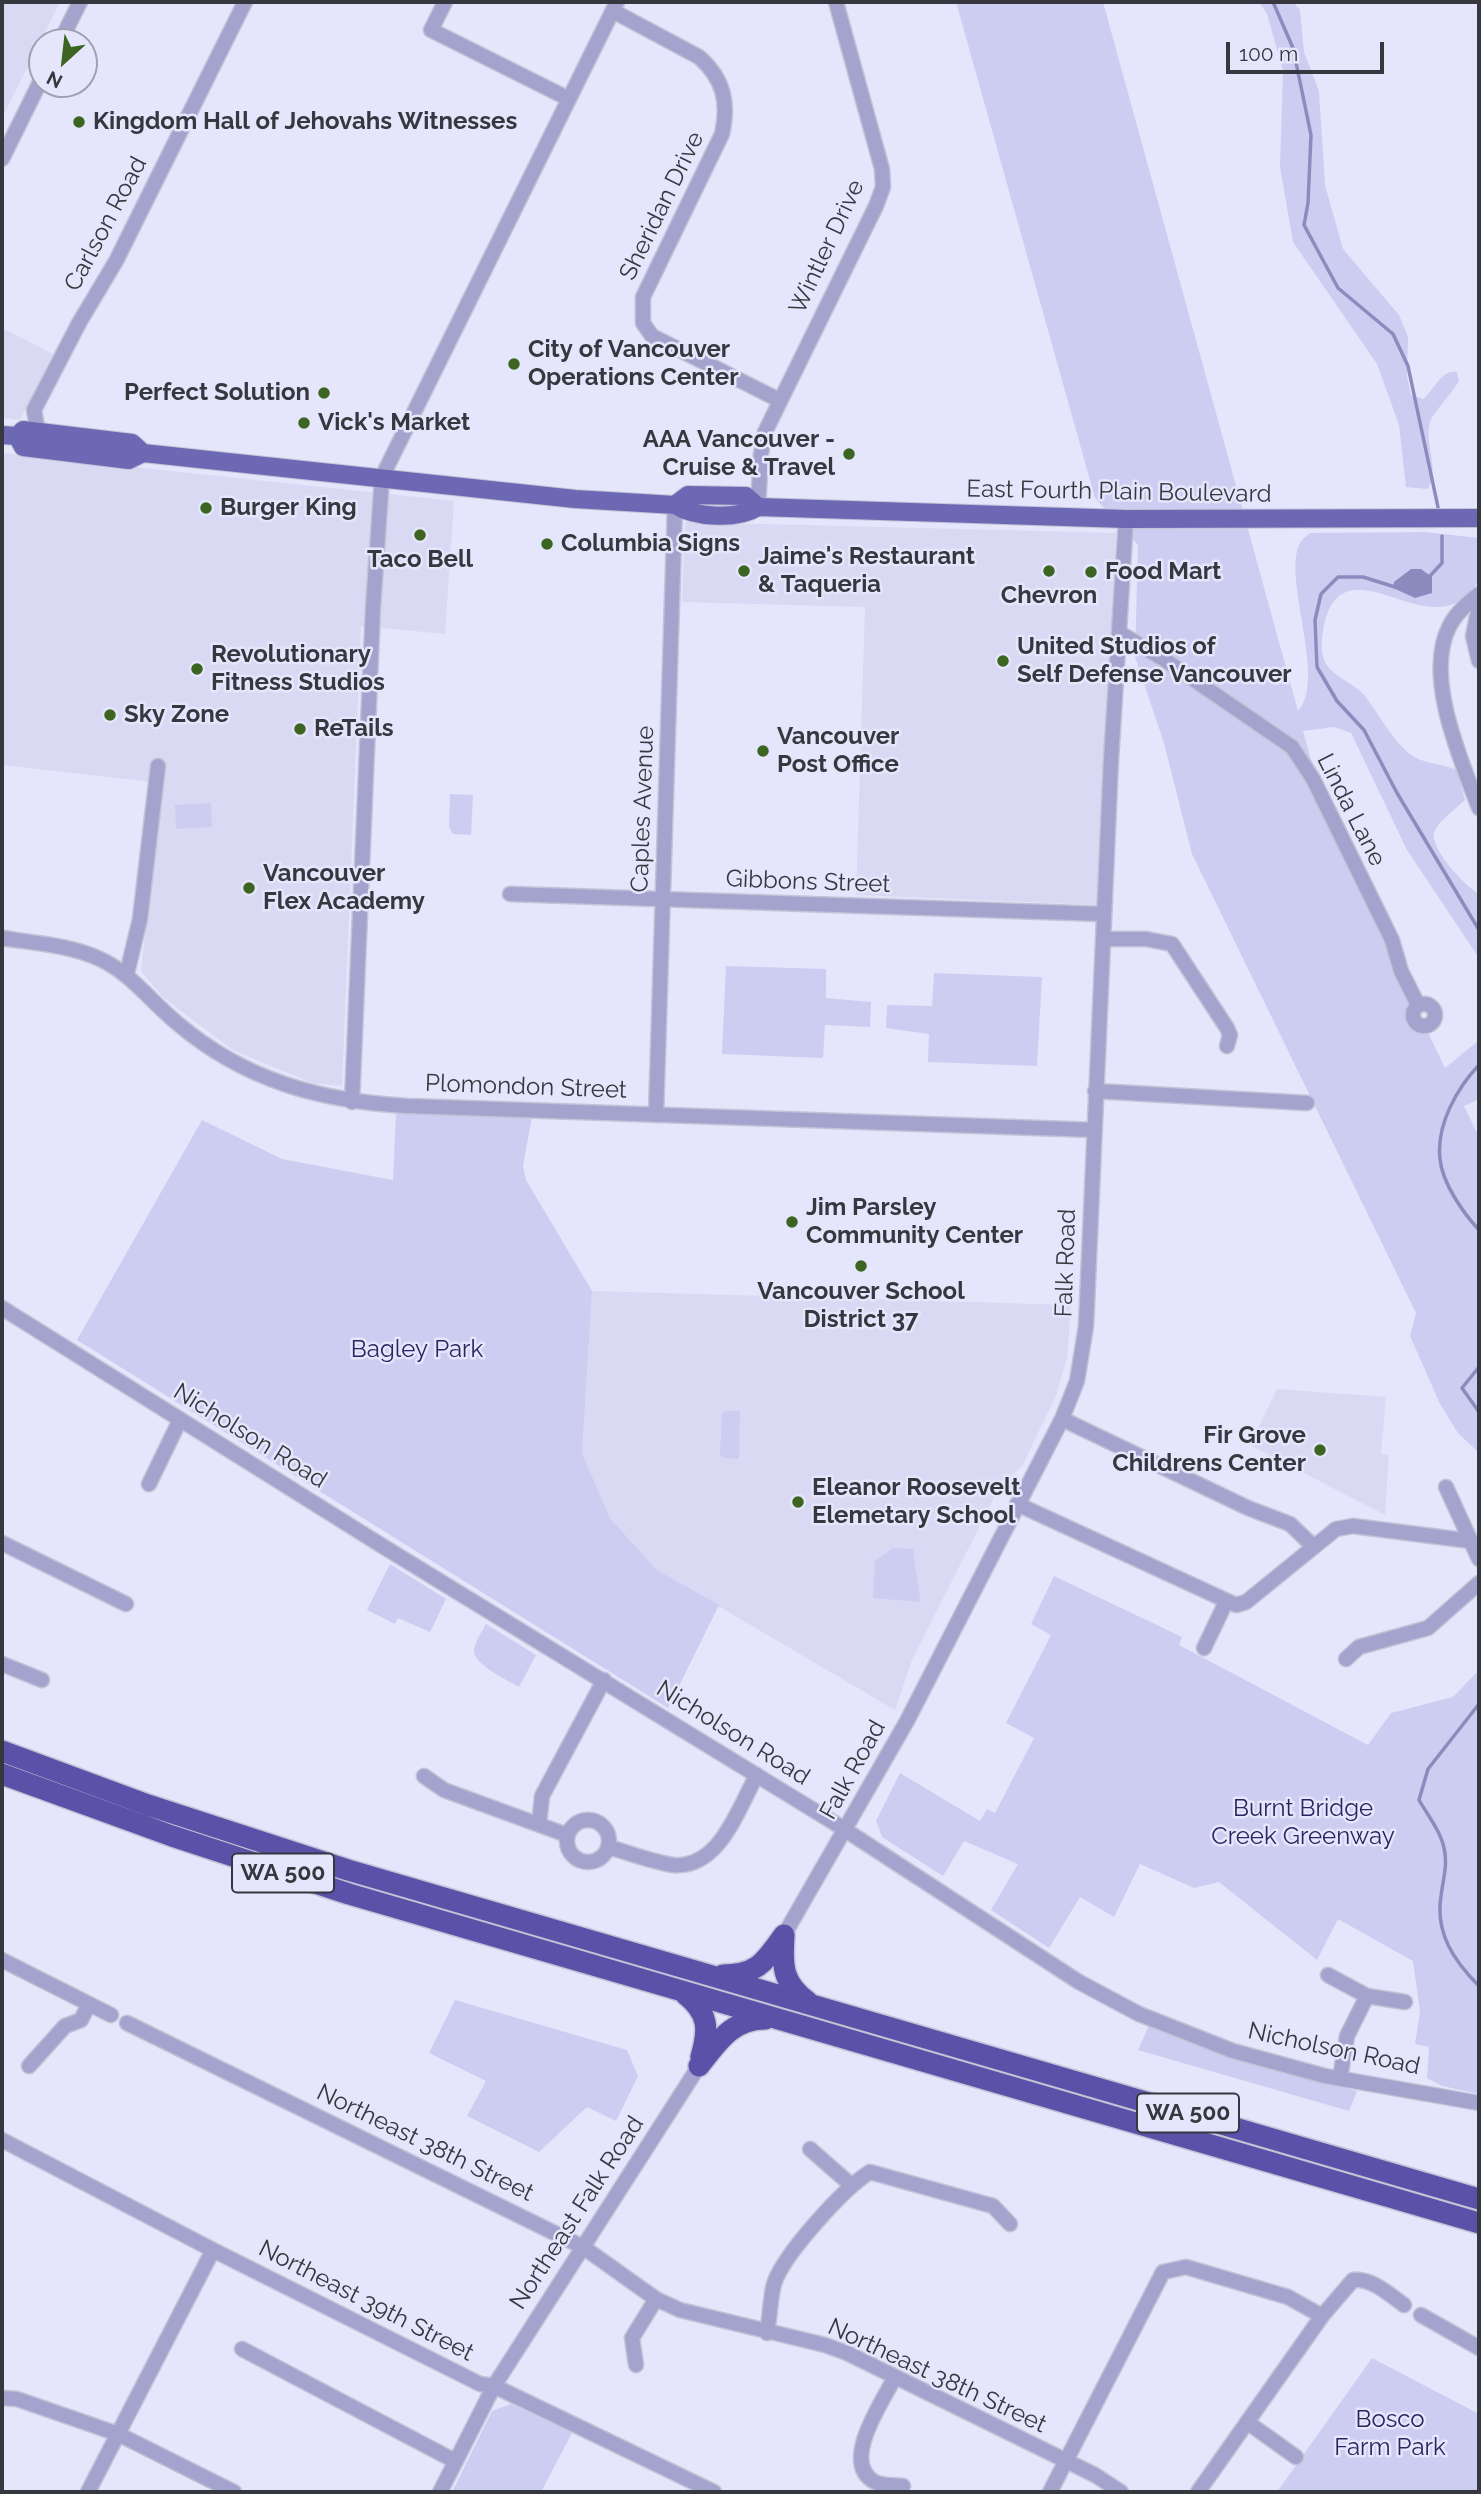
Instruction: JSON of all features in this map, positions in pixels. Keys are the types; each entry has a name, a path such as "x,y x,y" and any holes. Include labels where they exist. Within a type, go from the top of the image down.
{"highway":[{"name":"WA 500","path":"2,1751 268,1845 707,1976 1479,2200"},
{"name":"WA 500","path":"2,1774 268,1868 774,2019 1479,2222"},
{"path":"707,1976 752,1971 765,1962 784,1935"},
{"path":"784,1935 783,1973 789,1986 809,2004"},
{"path":"684,1992 704,2012 708,2025 699,2066"},
{"path":"699,2066 735,2026 750,2019 774,2019"}],"main road":[{"name":"East Fourth Plain Boulevard","path":"143,453 131,443 23,430 9,436 23,447 129,460 143,453 575,499 675,505 688,513 745,515 758,507 1126,519 1479,518"}],"street":[{"path":"67,28 80,2"},
{"name":"Carlson Road","path":"38,432 34,410 79,323 116,261 245,2"},
{"path":"445,2 431,30 569,99"},
{"name":"Wintler Drive","path":"758,507 765,432 883,187 882,169 836,2"},
{"path":"352,1102 373,608 382,477 615,6"},
{"name":"Sheridan Drive","path":"615,6 711,67 719,78 727,114 722,134 643,297 643,323 652,336 779,401"},
{"path":"2,159 32,98"},
{"name":"Caples Avenue","path":"656,1115 675,505"},
{"name":"Falk Road","path":"784,1935 907,1721 1062,1419 1077,1381 1085,1341 1105,939 1104,914 1126,519"},
{"path":"1479,594 1461,610 1449,626 1442,658 1443,701 1451,734 1479,808"},
{"path":"1479,606 1473,636 1479,661"},
{"name":"Linda Lane","path":"1120,633 1278,735 1305,763 1392,940 1401,971 1418,1005"},
{"path":"127,973 140,919 158,766"},
{"name":"Gibbons Street","path":"510,894 1104,914"},
{"name":"Plomondon Street","path":"2,938 98,957 127,973 178,1024 239,1064 309,1094 352,1102 1095,1129"},
{"path":"1105,939 1146,939 1172,944 1227,1028 1230,1035 1227,1046"},
{"path":"1096,1091 1307,1103"},
{"name":"Nicholson Road","path":"2,1308 757,1774 1079,1982 1139,2014 1233,2051 1340,2078 1479,2103"},
{"path":"1062,1419 1248,1508 1290,1524 1314,1547"},
{"path":"149,1484 180,1420"},
{"path":"1446,1487 1479,1559"},
{"path":"1017,1504 1236,1605 1246,1602 1336,1529 1353,1526 1471,1541"},
{"path":"2,1543 126,1604"},
{"path":"1346,1659 1359,1647 1428,1628 1479,1583"},
{"path":"1204,1648 1226,1602"},
{"path":"2,1664 41,1681"},
{"path":"539,1824 542,1796 604,1681"},
{"path":"609,1847 674,1865 700,1861 716,1848 757,1774"},
{"path":"425,1776 444,1790 567,1835"},
{"path":"580,1821 596,1821 608,1833 609,1847 598,1860 580,1861 568,1849 567,1835 580,1821"},
{"path":"2,1960 111,2015"},
{"path":"1328,1975 1367,1996 1405,2002"},
{"path":"1340,2078 1347,2036 1367,1996"},
{"path":"29,2066 65,2026 81,2020 89,2004"},
{"name":"Northeast 38th Street","path":"127,2022 583,2247 656,2300 712,2320 825,2345 1065,2462 1095,2474 1121,2492"},
{"name":"Northeast Falk Road","path":"440,2492 494,2386 699,2066"},
{"name":"Northeast 39th Street","path":"2,2140 480,2384 494,2386 714,2492"},
{"path":"810,2149 850,2184"},
{"path":"767,2333 774,2283 785,2262 850,2184 870,2172 993,2206 1010,2224"},
{"path":"88,2492 213,2250"},
{"path":"1050,2492 1163,2272 1186,2267 1288,2297 1322,2316"},
{"path":"1198,2492 1322,2316 1353,2280 1362,2279 1405,2305"},
{"path":"636,2365 632,2338 656,2300"},
{"path":"1421,2315 1479,2348"},
{"path":"242,2348 455,2461"},
{"path":"895,2377 862,2443 860,2460 868,2478 878,2484 903,2486"},
{"path":"2,2398 17,2399 118,2434 234,2492"},
{"path":"1247,2422 1296,2457"}],"shaded area":[{"path":"2,2 60,2 47,28 28,28 28,66 2,118"},
{"path":"2,328 53,354 20,420 2,418"},
{"path":"2,453 454,501 445,634 361,626 342,1086 312,1083 233,1050 164,998 141,971 162,783 2,765"},
{"path":"685,522 1116,533 1097,905 856,895 865,607 682,602"},
{"path":"1411,569 1421,569 1432,577 1432,593 1415,598 1393,588 1394,582"},
{"name":"Eleanor Roosevelt Elemetary School","path":"592,1291 1071,1305 1067,1358 1056,1396 1022,1466 1000,1486 912,1660 895,1710 657,1570 610,1518 582,1453"},
{"name":"Fir Grove Childrens Center","path":"1277,1389 1386,1397 1381,1454 1389,1455 1385,1515 1250,1445"}],"green space":[{"path":"956,2 1103,2 1298,711 1306,696 1308,677 1296,582 1296,561 1299,545 1304,538 1310,533 1424,532 1479,538 1479,580 1462,599 1443,607 1423,606 1363,590 1346,592 1329,609 1322,644 1325,663 1365,696 1409,753 1420,760 1457,770 1465,800 1439,824 1434,840 1450,867 1479,894 1479,958 1407,850 1351,733 1334,727 1303,731 1331,831 1445,1068 1479,1040 1479,1099 1464,1106 1479,1137 1479,1453 1458,1433 1440,1404 1410,1336 1416,1313 1192,854 1164,743 1135,657 1138,545 1095,498"},
{"path":"1259,2 1293,2 1300,10 1304,52 1319,91 1325,185 1343,249 1399,315 1408,337 1407,376 1411,395 1423,399 1442,377 1457,372 1459,381 1430,422 1433,473 1428,489 1406,487 1399,425 1377,364 1293,242 1280,167 1283,70 1267,14"},
{"path":"450,794 473,795 471,835 453,834 449,827"},
{"path":"211,803 212,827 176,829 175,805"},
{"path":"726,966 826,969 826,998 871,1002 870,1027 825,1025 823,1058 722,1054"},
{"path":"934,973 1042,977 1037,1066 928,1062 929,1034 886,1028 887,1005 932,1006"},
{"name":"Bagley Park","path":"396,1114 532,1116 523,1166 526,1180 592,1291 582,1453 610,1518 657,1570 719,1605 668,1708 77,1340 202,1120 282,1159 393,1180"},
{"path":"725,1411 740,1411 739,1459 723,1458 720,1454 722,1415"},
{"path":"893,1548 914,1549 920,1602 873,1598 875,1561"},
{"path":"390,1564 446,1599 430,1632 398,1618 395,1624 367,1610"},
{"name":"Burnt Bridge Creek Greenway","path":"1054,1576 1182,1637 1179,1645 1368,1745 1391,1713 1453,1697 1479,1670 1479,2094 1442,2086 1427,2078 1429,2047 1415,2044 1420,2012 1413,1961 1338,1919 1317,1960 1219,1882 1194,1888 1140,1864 1114,1917 1080,1897 1049,1948 991,1910 1018,1864 964,1841 943,1876 882,1837 876,1821 900,1773 980,1821 987,1809 995,1813 1034,1738 1006,1723 1051,1635 1031,1624"},
{"path":"486,1624 536,1655 519,1687 485,1666 475,1655 476,1643"},
{"path":"455,2000 627,2050 638,2076 616,2121 587,2107 539,2152 467,2116 486,2081 429,2053"},
{"path":"1149,2026 1226,2055 1357,2091 1349,2111 1138,2050"},
{"name":"Bosco Farm Park","path":"1372,2358 1479,2414 1479,2492 1277,2492"},
{"path":"511,2404 572,2433 541,2492 452,2492 492,2411"}],"waterway":[{"path":"1273,2 1293,48 1311,135 1308,203 1304,225 1338,288 1393,334 1408,366 1439,512"},
{"path":"1429,577 1442,563 1442,536"},
{"path":"1395,587 1363,577 1338,577 1321,594 1315,620 1317,667 1337,701 1364,730 1397,793 1479,930"},
{"path":"1479,1065 1450,1108 1441,1133 1440,1146 1440,1159 1449,1188 1479,1230"},
{"path":"1479,1367 1462,1388 1479,1412"},
{"path":"1479,1704 1428,1769 1419,1800 1437,1829 1444,1848 1445,1866 1440,1909 1444,1934 1454,1956 1479,1986"}],"place":[{"name":"Kingdom Hall of Jehovahs Witnesses","path":"79,122"},
{"name":"City of Vancouver Operations Center","path":"514,364"},
{"name":"Perfect Solution","path":"324,393"},
{"name":"Vick's Market","path":"304,423"},
{"name":"AAA Vancouver - Cruise & Travel","path":"849,454"},
{"name":"Burger King","path":"206,508"},
{"name":"Taco Bell","path":"420,535"},
{"name":"Columbia Signs","path":"547,544"},
{"name":"Jaime's Restaurant & Taqueria","path":"744,571"},
{"name":"Chevron","path":"1049,571"},
{"name":"Food Mart","path":"1091,572"},
{"name":"United Studios of Self Defense Vancouver","path":"1003,661"},
{"name":"Revolutionary Fitness Studios","path":"197,669"},
{"name":"Sky Zone","path":"110,715"},
{"name":"ReTails","path":"300,729"},
{"name":"Vancouver Post Office","path":"763,751"},
{"name":"Vancouver Flex Academy","path":"249,888"},
{"name":"Jim Parsley Community Center","path":"792,1222"},
{"name":"Vancouver School District 37","path":"861,1266"},
{"name":"Fir Grove Childrens Center","path":"1320,1450"},
{"name":"Eleanor Roosevelt Elemetary School","path":"798,1502"}]}
